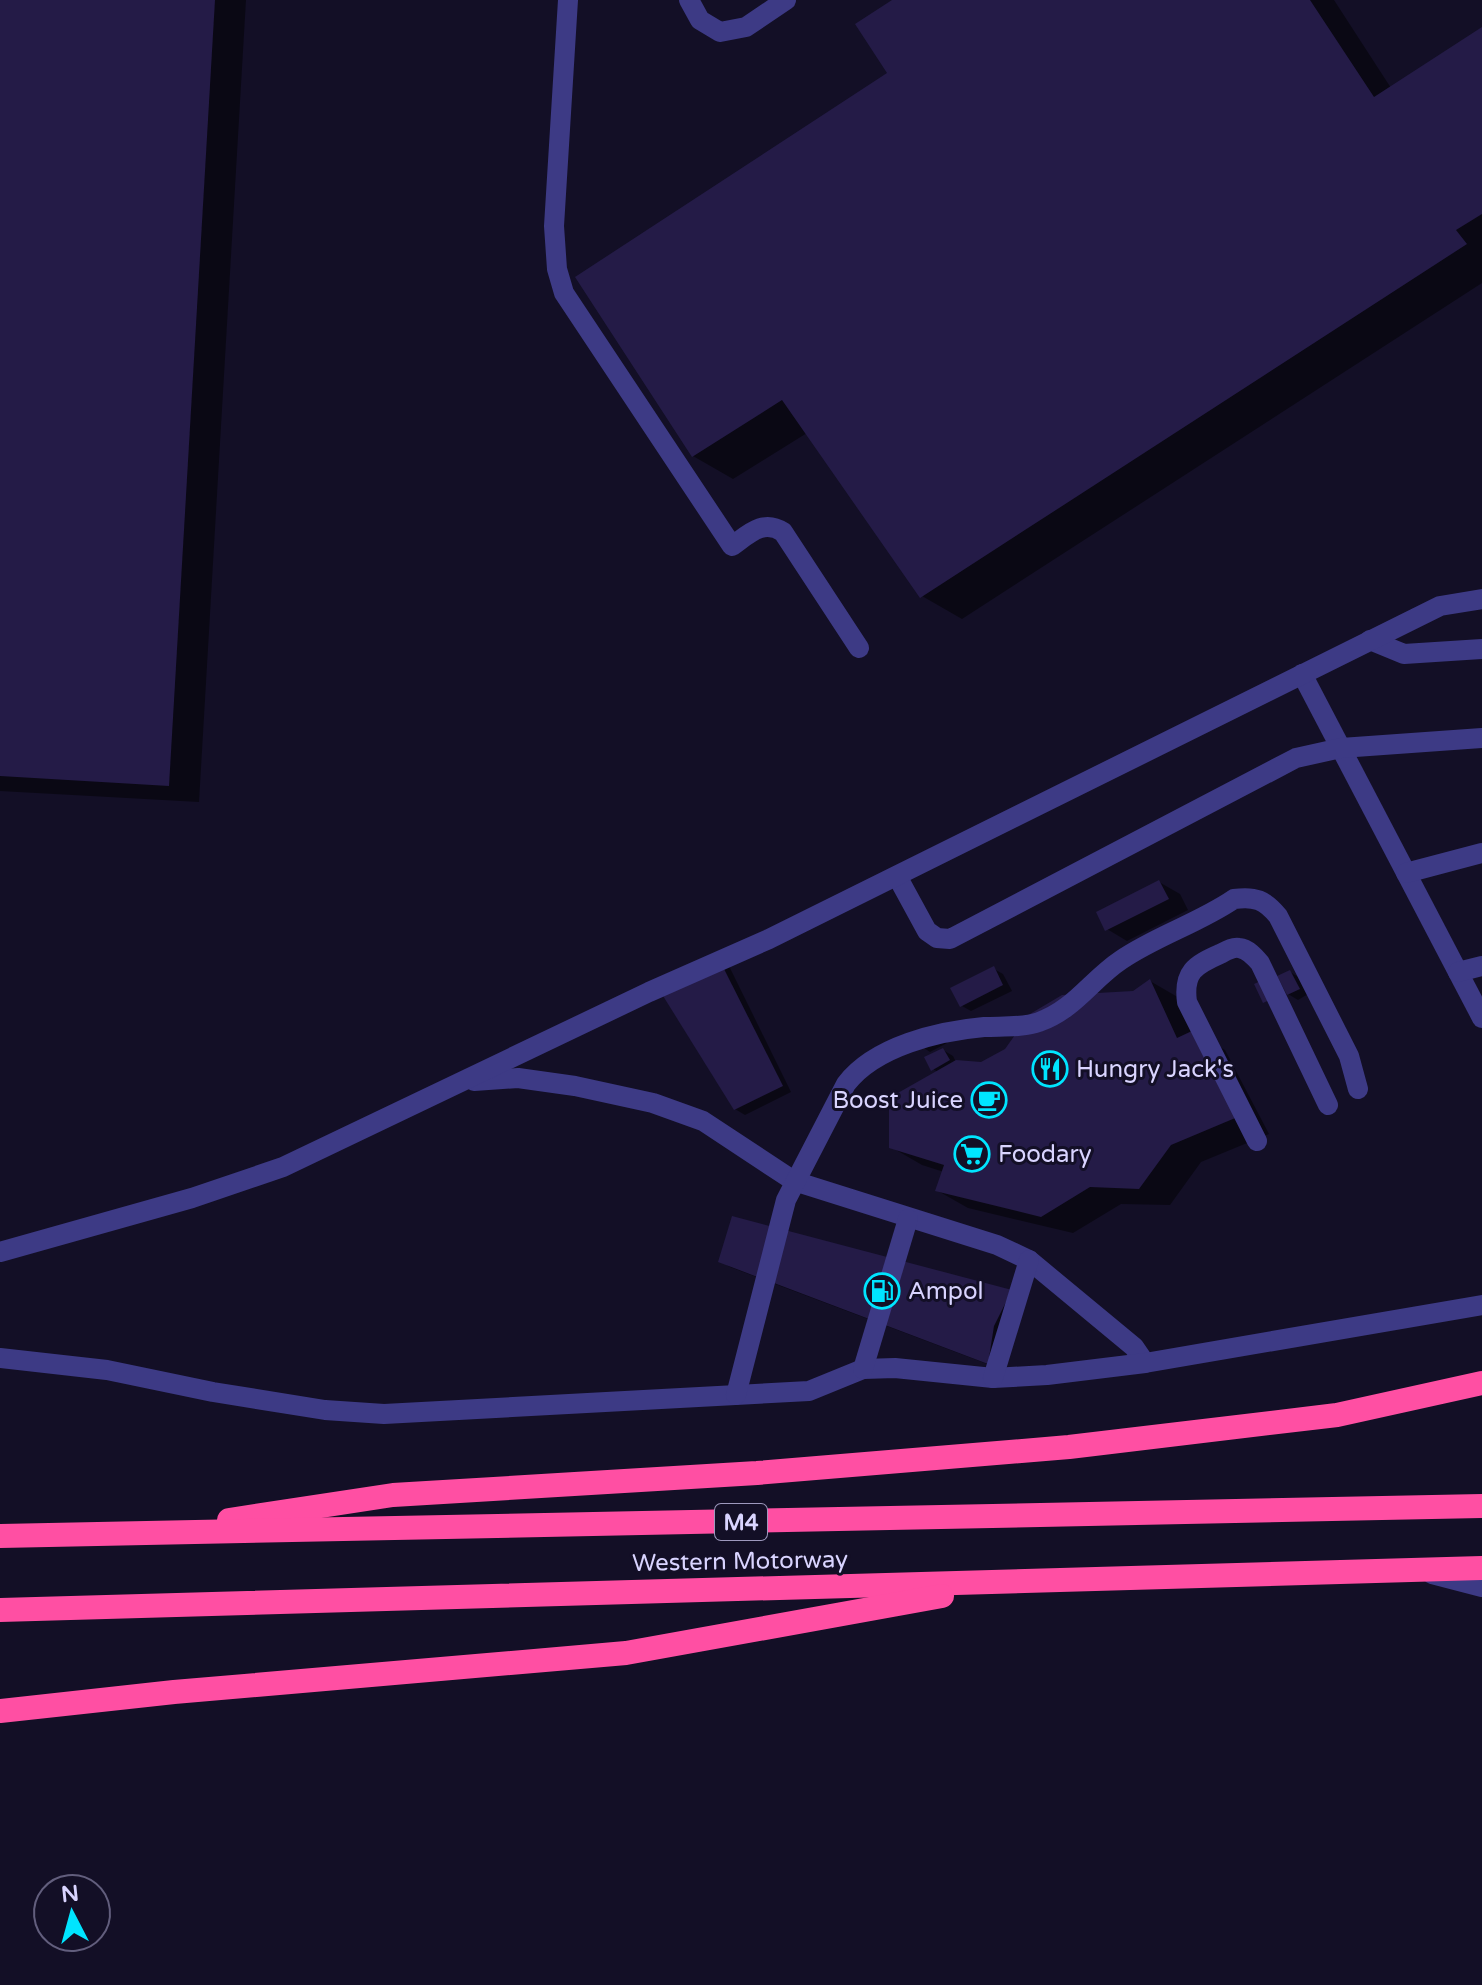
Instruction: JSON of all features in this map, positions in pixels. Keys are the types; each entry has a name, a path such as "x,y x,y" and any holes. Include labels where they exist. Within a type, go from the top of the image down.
{"highway":[{"path":"131,1534 393,1495 757,1473 1069,1447 1337,1415 1482,1383"},
{"name":"Western Motorway","path":"0,1536 1482,1506"},
{"name":"Western Motorway","path":"0,1610 1482,1568"},
{"path":"0,1711 174,1692 626,1653 1019,1582"}],"lane":[{"path":"568,0 554,226 557,269 564,293 732,546 759,527 773,526 783,532 859,648"},
{"path":"689,0 700,20 720,32 746,27 786,0"},
{"path":"0,1252 192,1198 283,1167 649,992 769,939 1440,606 1482,599"},
{"path":"1370,640 1404,654 1482,649"},
{"path":"1302,674 1482,1018"},
{"path":"897,876 927,931 937,938 950,939 1296,758 1341,748 1482,738"},
{"path":"1406,873 1482,853"},
{"path":"736,1395 786,1200 846,1084 867,1063 914,1041 939,1034 1038,1023 1076,1003 1120,960 1234,899 1261,899 1278,916 1349,1056 1358,1089"},
{"path":"1257,1141 1187,1002 1185,990 1189,977 1199,963 1233,948 1241,948 1249,951 1260,963 1328,1105"},
{"path":"1458,972 1482,966"},
{"path":"463,1081 518,1078 575,1086 653,1103 703,1121 794,1181 997,1245 1029,1260 1134,1347 1145,1363"},
{"path":"863,1369 908,1219"},
{"path":"993,1378 1029,1260"},
{"path":"0,1358 107,1370 213,1392 325,1410 384,1414 809,1391 863,1369 895,1368 993,1378 1047,1375 1145,1363 1482,1305"},
{"path":"1420,1570 1482,1587"}],"building":[{"path":"0,0 215,0 169,786 0,776"},
{"path":"892,0 1310,0 1374,97 1482,27 1482,214 1456,230 1467,244 920,598 782,400 692,457 575,277 887,73 855,24"},
{"path":"1159,880 1169,899 1105,931 1096,912"},
{"path":"719,959 783,1086 734,1110 660,991"},
{"path":"994,966 1003,985 960,1007 950,988"},
{"path":"1290,970 1300,989 1287,995 1277,976"},
{"path":"1267,978 1276,997 1263,1003 1254,984"},
{"path":"1150,979 1177,1038 1194,1030 1240,1116 1171,1145 1139,1189 1090,1187 1041,1217 935,1191 944,1165 889,1148 889,1098 956,1060 981,1062 1005,1049 1030,1014 1062,995 1133,991"},
{"path":"943,1048 950,1060 931,1071 924,1057"},
{"path":"732,1216 1012,1290 994,1326 988,1364 718,1262"}],"place":[{"name":"Hungry Jack's","path":"1050,1069"},
{"name":"Boost Juice","path":"989,1100"},
{"name":"Foodary","path":"972,1154"},
{"name":"Ampol","path":"882,1291"}]}
